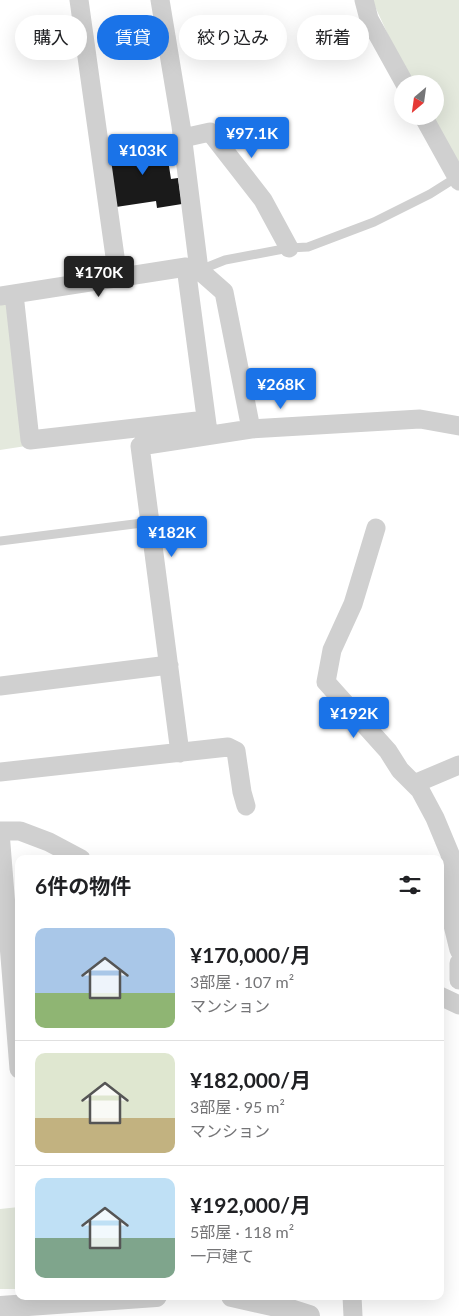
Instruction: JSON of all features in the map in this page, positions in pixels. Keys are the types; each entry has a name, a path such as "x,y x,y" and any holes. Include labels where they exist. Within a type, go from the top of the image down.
{"street":[{"path":"79,0 118,278"},
{"path":"160,0 183,138 207,428"},
{"path":"364,0 369,19 400,75"},
{"path":"428,125 458,179"},
{"path":"183,138 210,132 263,200 289,248"},
{"path":"251,429 224,292 193,269 7,295 30,440 207,428 251,429 420,419 459,426"},
{"path":"180,753 140,446 207,428"},
{"path":"376,528 353,604 332,650 326,682 388,752 400,770 420,790 435,818 450,854 452,876 450,913 459,950"},
{"path":"0,686 169,665"},
{"path":"0,772 228,748 236,751 246,806"},
{"path":"414,784 459,765"},
{"path":"15,1019 0,831 20,831 49,842 73,855"},
{"path":"459,963 459,980"},
{"path":"444,998 459,1005"},
{"path":"0,1307 37,1300"},
{"path":"268,1300 309,1316"},
{"path":"352,1300 353,1316"}],"lane":[{"path":"193,269 225,260 289,248 308,247 374,222 458,179"},
{"path":"0,541 150,522"}],"shaded area":[{"path":"372,0 459,0 459,165 437,125 444,125 444,75 409,75"},
{"path":"6,304 26,446 0,450 0,305"},
{"path":"15,1207 15,1289 0,1289 0,1209"}],"building":[{"path":"165,141 171,179 178,178 182,204 157,208 156,201 116,207 108,149"}]}
